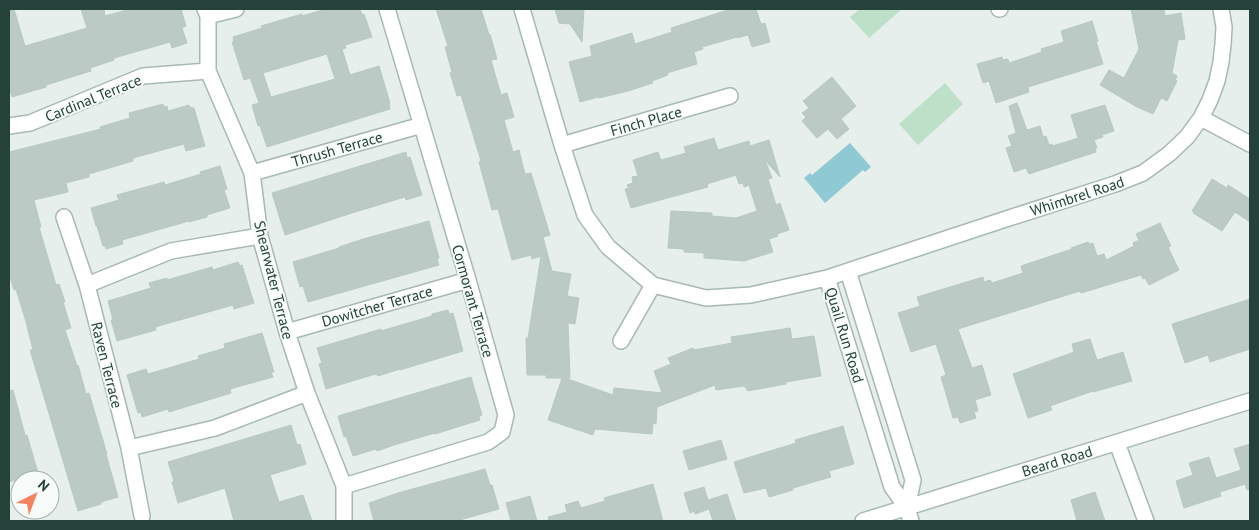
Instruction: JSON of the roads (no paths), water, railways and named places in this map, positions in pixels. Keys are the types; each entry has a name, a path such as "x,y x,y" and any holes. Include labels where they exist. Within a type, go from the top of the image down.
{"street":[{"path":"207,13 236,9"},
{"name":"Cormorant Terrace","path":"344,486 488,442 502,432 506,415 468,280 387,9"},
{"name":"Quail Run Road","path":"522,9 562,145 585,215 608,247 653,285 706,298 751,295 827,278 892,487 909,515"},
{"name":"Whimbrel Road","path":"827,278 1128,180 1143,172 1169,154 1187,137 1201,118 1214,87 1221,62 1224,27 1221,9"},
{"name":"Shearwater Terrace","path":"207,13 208,71 252,173 260,236 287,332 307,393 344,486 344,521"},
{"name":"Cardinal Terrace","path":"9,126 30,123 143,76 208,71"},
{"name":"Finch Place","path":"562,145 730,96"},
{"path":"1201,118 1250,144"},
{"name":"Thrush Terrace","path":"252,173 422,126"},
{"name":"Raven Terrace","path":"64,217 87,285 128,448 142,516"},
{"path":"87,285 171,251 260,236"},
{"name":"Quail Run Road","path":"848,271 914,480 909,515"},
{"name":"Dowitcher Terrace","path":"287,332 468,280"},
{"path":"621,341 653,285"},
{"path":"128,448 215,428 307,393"},
{"name":"Beard Road","path":"863,521 909,515 1117,443 1250,401"},
{"path":"1117,443 1146,521"}],"water":[{"path":"850,143 871,167 865,172 863,170 825,203 804,178 810,173 812,175"}]}
